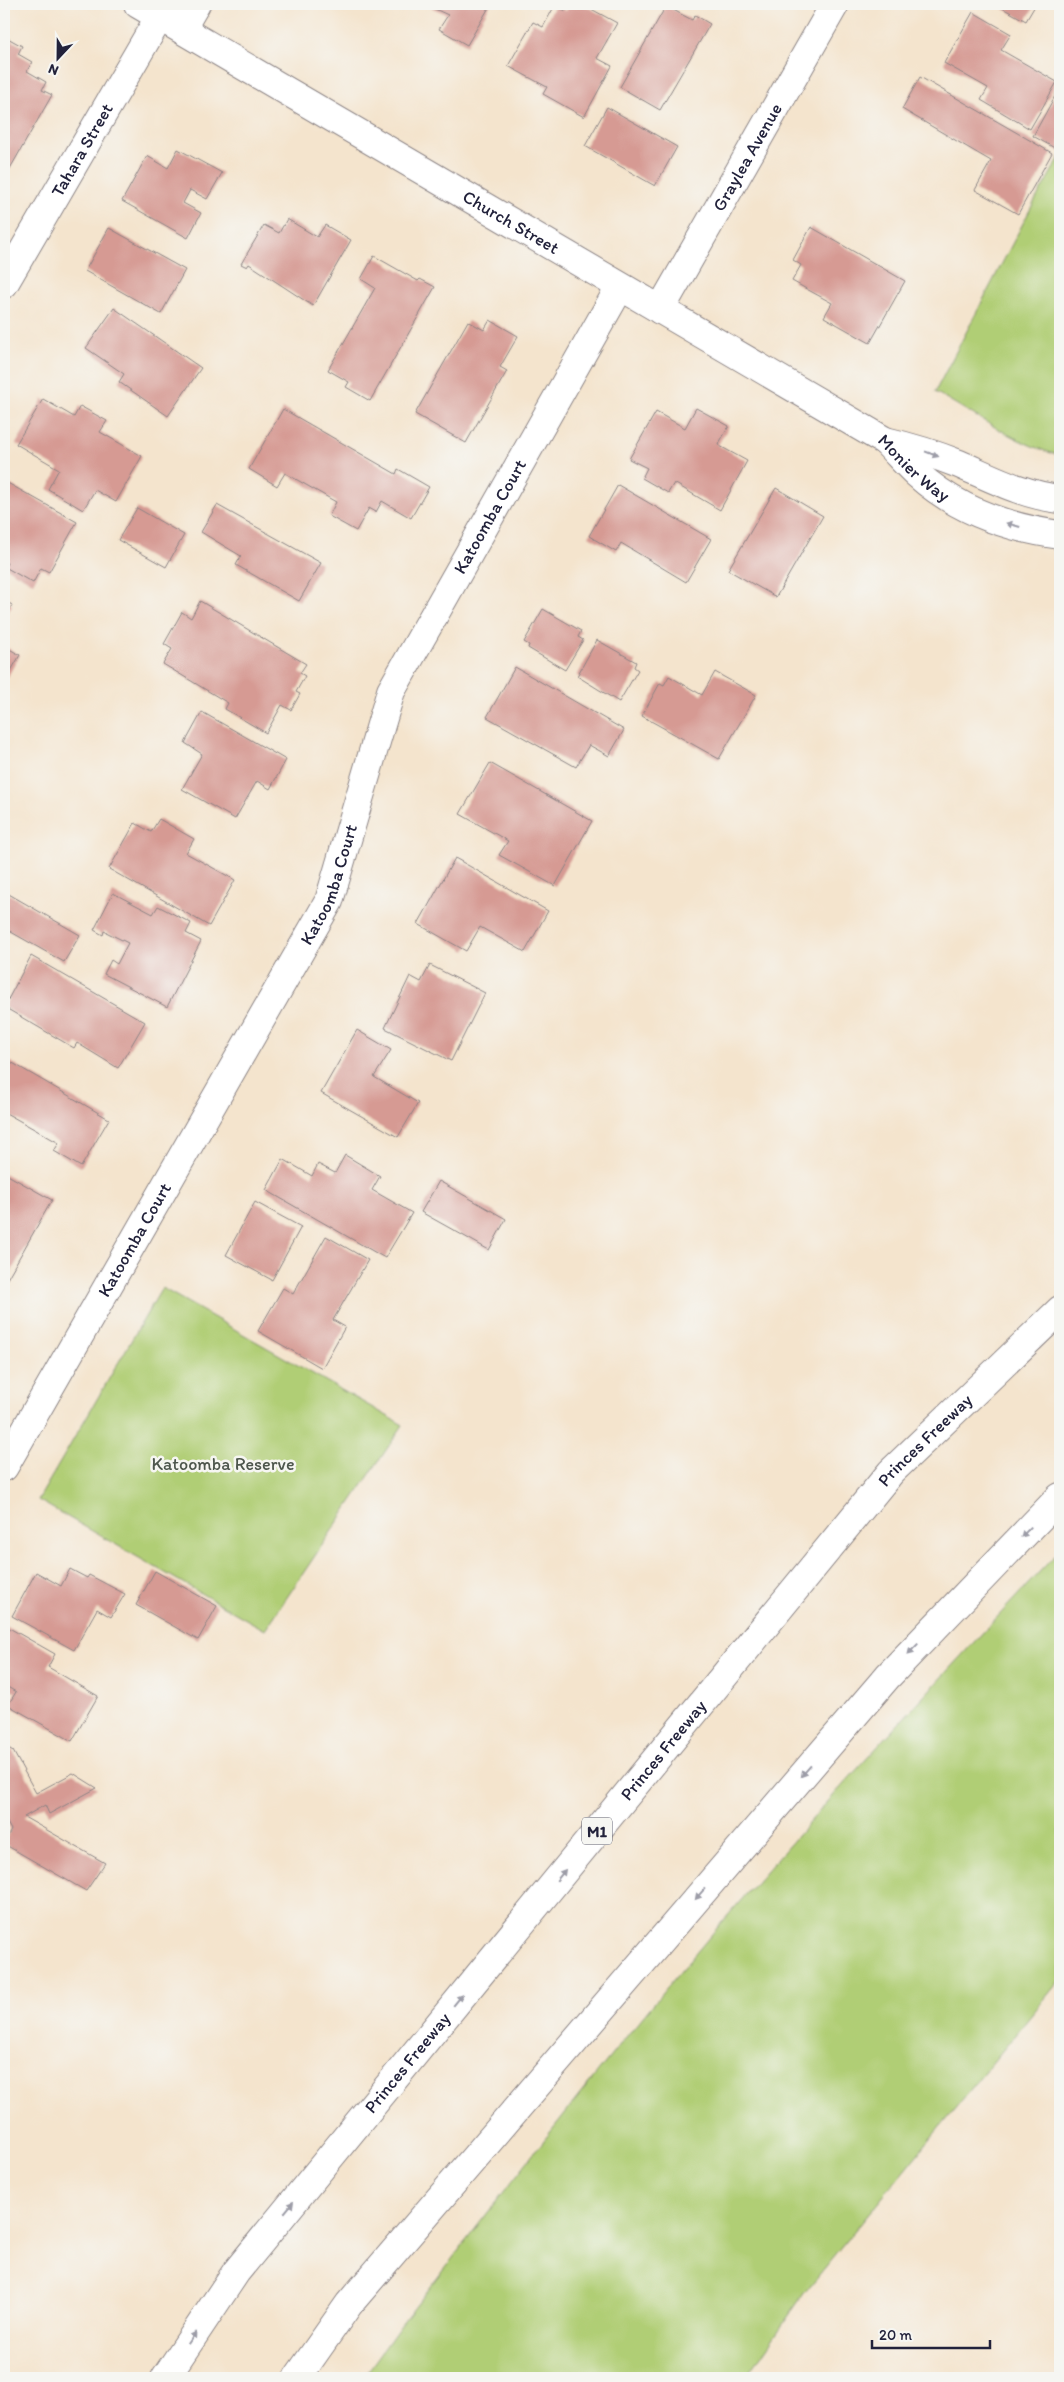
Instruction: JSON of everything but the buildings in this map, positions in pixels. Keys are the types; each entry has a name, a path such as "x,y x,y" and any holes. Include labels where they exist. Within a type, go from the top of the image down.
{"main road":[{"name":"Tahara Street","path":"4,284 160,16 196,4"},
{"name":"Graylea Avenue","path":"660,310 835,4"},
{"name":"Church Street","path":"160,16 885,441"},
{"name":"Katoomba Court","path":"4,1467 329,901 391,691 620,287"},
{"name":"Monier Way","path":"885,441 928,452 1007,486 1060,499"},
{"name":"Monier Way","path":"885,441 916,474 967,508 1021,527 1060,535"},
{"name":"Princes Freeway","path":"165,2378 236,2272 891,1472 1060,1310"},
{"path":"297,2378 349,2304 888,1676 1060,1497"}],"green space":[{"path":"1060,157 1060,455 1030,445 1014,437 935,392 1033,204"},
{"name":"Katoomba Reserve","path":"162,1288 403,1425 265,1630 38,1500"},
{"path":"1060,1550 1060,1980 805,2292 746,2378 363,2378 401,2325 564,2115 712,1934 859,1768"}]}
